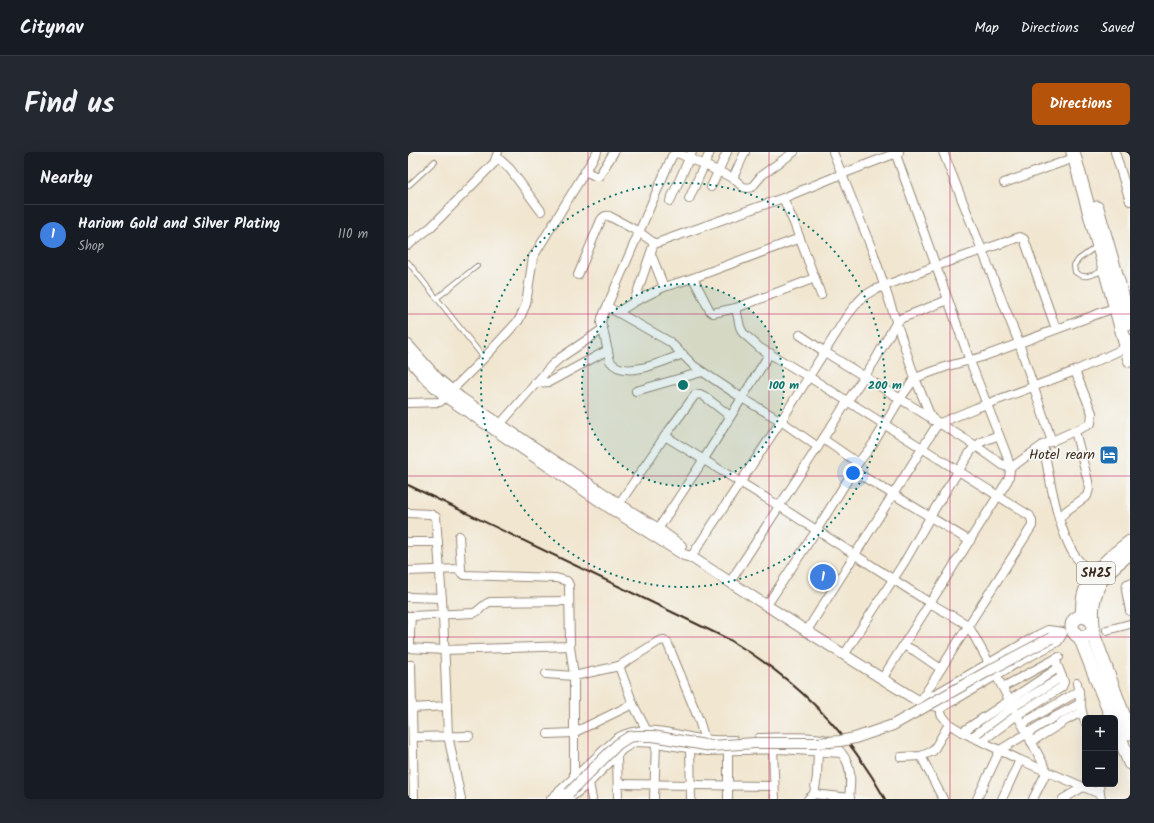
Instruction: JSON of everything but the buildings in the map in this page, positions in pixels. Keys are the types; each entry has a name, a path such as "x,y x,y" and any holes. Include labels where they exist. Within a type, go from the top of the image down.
{"main road":[{"path":"1076,154 1105,270 1123,304 1127,347 1130,360"},
{"path":"1076,154 1130,323"},
{"name":"SH25","path":"1111,715 1080,628 1084,592 1094,576 1111,556 1130,542"},
{"path":"1080,628 1098,584 1116,564 1130,553"},
{"name":"SH25","path":"1080,628 1095,636 1130,733"},
{"path":"1118,733 1129,762"}],"street":[{"path":"408,403 440,402 519,320 523,313 528,293 533,257 597,152"},
{"path":"585,171 595,176 599,176 614,152"},
{"path":"689,199 710,152"},
{"path":"711,187 727,152"},
{"path":"733,178 745,152"},
{"path":"683,354 645,368 618,368 613,366 610,361 601,323 672,156 676,153 691,155 704,165 733,178 743,187 748,188 752,187 762,175 794,152"},
{"path":"806,632 935,428 936,422 915,378 873,252 833,152"},
{"path":"578,275 603,217 609,216 639,232 654,243 657,243 783,198 897,152 970,361 988,403 1010,467 1010,474 998,497 882,679"},
{"path":"943,152 1019,343 1052,442"},
{"path":"1115,152 1130,200"},
{"path":"1004,183 1076,154"},
{"path":"408,245 431,227 494,162 498,155 541,211"},
{"path":"670,202 691,155"},
{"path":"783,198 821,294"},
{"path":"690,556 781,421 847,316 858,302 869,293 936,266 1020,237 1024,239 1056,329"},
{"path":"618,312 664,286 693,278 800,238"},
{"path":"634,302 654,243"},
{"path":"651,254 664,286"},
{"path":"693,278 713,314 736,308 815,278"},
{"path":"730,582 874,362 896,323 902,318 948,300"},
{"path":"767,605 816,531 858,463 873,444 900,399 915,378 948,366 970,361 1123,304"},
{"path":"608,307 670,342 702,372 781,421 818,447"},
{"path":"736,308 740,327 743,333 760,348 885,424 1030,516 1032,526 968,625 921,702"},
{"path":"498,427 535,383 560,358 603,329"},
{"path":"800,335 976,446 1004,466 1010,467 1043,445 1091,423 1092,413 1075,370"},
{"path":"408,345 449,394"},
{"path":"936,422 1075,370 1127,347"},
{"path":"535,383 550,382 608,350"},
{"path":"658,529 704,459 770,353"},
{"path":"408,358 427,380 658,529 687,550 690,556"},
{"path":"636,391 702,372"},
{"path":"619,504 665,436 692,399 698,394 704,396 730,416"},
{"path":"498,427 613,510 684,555 690,556 767,605 806,632 921,702 941,707 1008,666 1080,628"},
{"path":"1059,519 1066,511 1087,496 1088,489 1074,431"},
{"path":"665,436 779,506 893,580 968,625 990,663"},
{"path":"844,655 893,580 971,451 976,446 999,436"},
{"path":"823,439 858,463"},
{"path":"1043,445 1059,519 1073,552 1083,566 1094,576"},
{"path":"853,471 893,493 930,518 970,541"},
{"path":"408,513 434,515 436,521 443,615 448,735 461,799"},
{"path":"458,536 462,575 563,579 567,581 569,585 570,646 574,676 574,779"},
{"path":"408,542 438,542"},
{"path":"408,570 461,569"},
{"path":"1130,583 1127,584 1126,590 1130,611"},
{"path":"408,597 442,598"},
{"path":"569,601 490,602 474,613 410,616 409,648 444,650 570,646"},
{"path":"1107,630 1130,624"},
{"path":"569,796 623,740 636,736 652,736 711,746 755,742 821,743 855,738 893,725 992,668 1051,638 1080,628"},
{"path":"921,702 1048,631 1080,628"},
{"path":"546,674 574,676 619,666 659,641 664,640 667,642 699,720 705,740"},
{"path":"903,645 915,651 941,669"},
{"path":"982,741 1017,715 1062,687 1064,682 1058,668 1057,658 1003,687"},
{"path":"408,665 411,665 414,799"},
{"path":"619,666 633,704 647,731"},
{"path":"972,737 1011,703 1058,668"},
{"path":"962,732 1011,703 1062,677"},
{"path":"998,679 1047,771"},
{"path":"1022,724 1078,687 1083,715"},
{"path":"977,799 1000,750 1049,720 1081,703"},
{"path":"548,734 573,733 633,704"},
{"path":"412,708 447,706"},
{"path":"941,707 941,714 949,724 962,732 1020,760 1082,786"},
{"path":"1031,742 1082,712"},
{"path":"901,757 921,756 933,751 949,724"},
{"path":"551,799 617,738 634,730 670,733 705,740 780,738 821,739 831,742 848,763 850,799 811,796 817,777 818,751"},
{"path":"413,737 448,735 469,736"},
{"path":"557,799 569,796 589,783 628,745 635,742 656,743 707,751 773,749 841,753"},
{"path":"654,799 656,743"},
{"path":"690,748 691,799"},
{"path":"773,749 775,799"},
{"path":"728,750 728,799"},
{"path":"617,756 618,799"},
{"path":"921,756 943,799"},
{"path":"1002,799 1020,760"},
{"path":"1033,799 1047,771"},
{"path":"589,783 592,799"},
{"path":"618,784 774,786"},
{"path":"1063,799 1082,787"},
{"path":"1085,787 1101,797"},
{"path":"1099,787 1101,797"}],"lane":[{"path":"408,186 435,161"},
{"path":"1098,245 1079,259 1074,265 1075,272 1080,276 1085,277 1105,270"},
{"path":"408,262 484,358"},
{"path":"436,298 477,266"}],"railway":[{"path":"408,485 730,640 754,655 798,690 837,729 870,774 885,799"}],"place":[{"name":"Hotel rearn","path":"1109,455"},
{"name":"Hariom Gold and Silver Plating","path":"823,577"}]}
